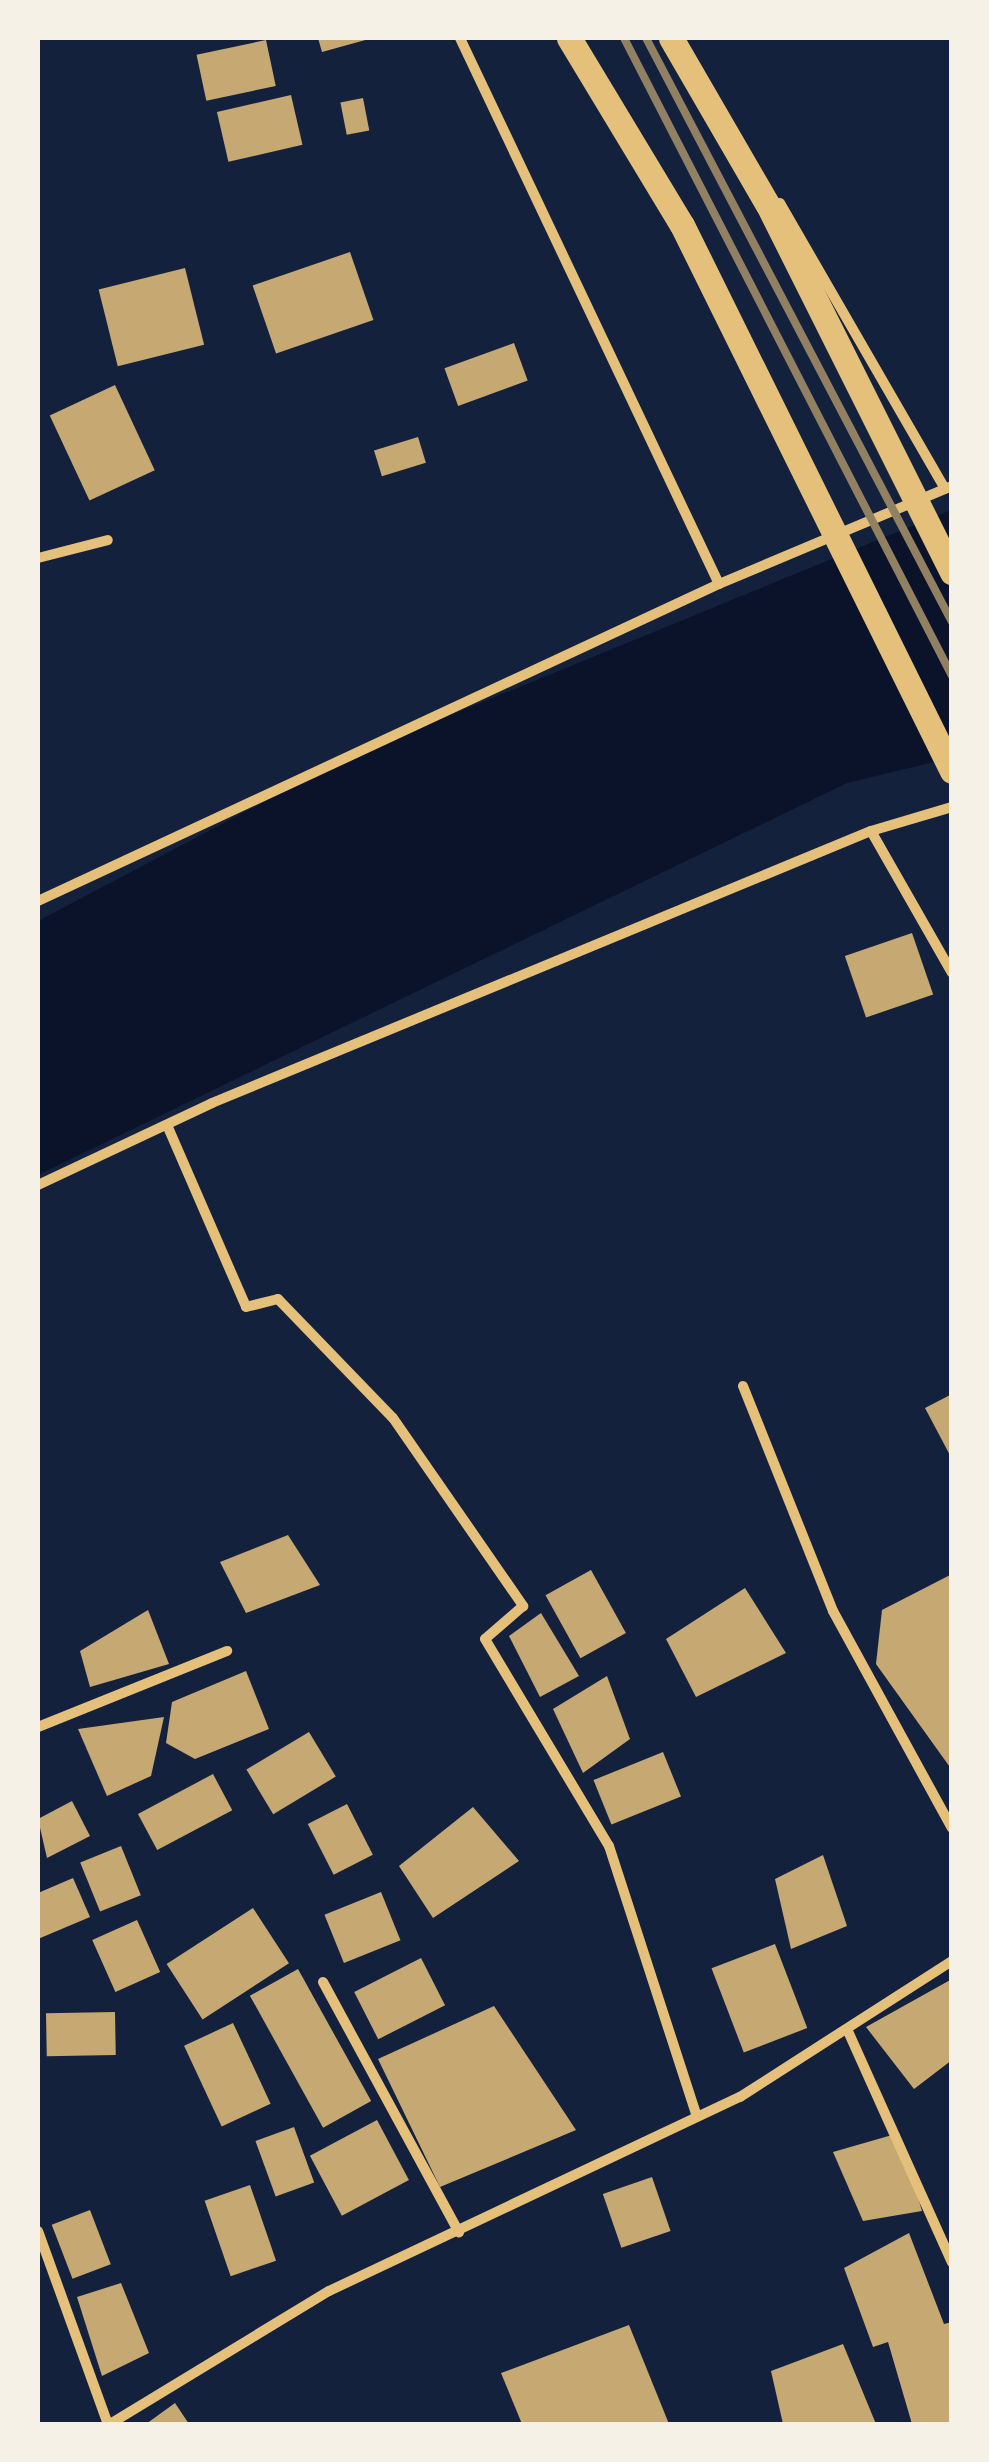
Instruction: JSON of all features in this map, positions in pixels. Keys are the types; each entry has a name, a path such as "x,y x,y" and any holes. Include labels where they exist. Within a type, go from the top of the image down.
{"main road":[{"path":"569,38 682,225 798,451 952,771"},
{"path":"672,38 768,205 864,405 952,574"}],"street":[{"path":"460,38 719,584"},
{"path":"38,902 719,584 948,487 684,38"},
{"path":"38,558 108,540"},
{"path":"38,1185 212,1102 871,831 952,807"},
{"path":"871,831 952,974"},
{"path":"167,1125 246,1307 278,1299 393,1418 523,1606 485,1639 609,1846 696,2114"},
{"path":"743,1386 833,1611 952,1828"},
{"path":"38,1727 227,1652"},
{"path":"38,2231 109,2424 329,2291 459,2232 696,2114 740,2097 952,1961"},
{"path":"323,1982 459,2232"},
{"path":"847,2029 952,2263"}],"water":[{"path":"951,510 951,758 847,783 38,1175 38,921 351,756"}],"building":[{"path":"318,38 369,38 369,39 322,52"},
{"path":"266,40 276,86 206,101 197,55"},
{"path":"291,95 302,145 228,162 217,112"},
{"path":"363,98 369,130 347,135 340,102"},
{"path":"350,252 373,320 276,354 253,286"},
{"path":"185,268 204,345 118,366 99,290"},
{"path":"514,343 528,381 458,406 444,368"},
{"path":"115,385 155,470 89,501 50,415"},
{"path":"418,437 426,463 382,476 374,450"},
{"path":"912,933 933,994 866,1018 845,956"},
{"path":"952,1394 952,1459 925,1408"},
{"path":"288,1535 320,1585 246,1613 220,1562"},
{"path":"591,1570 626,1633 580,1658 546,1595"},
{"path":"952,1574 952,1770 876,1664 882,1610"},
{"path":"745,1588 786,1653 696,1697 666,1639"},
{"path":"148,1610 169,1664 90,1687 80,1651"},
{"path":"541,1613 579,1676 540,1697 509,1636"},
{"path":"246,1671 269,1729 195,1759 166,1743 172,1702"},
{"path":"607,1676 630,1739 583,1773 553,1709"},
{"path":"164,1717 151,1776 107,1796 78,1729"},
{"path":"309,1732 336,1777 273,1814 246,1770"},
{"path":"663,1752 681,1797 611,1825 593,1780"},
{"path":"213,1774 232,1810 157,1850 138,1814"},
{"path":"72,1801 90,1836 47,1858 38,1819"},
{"path":"347,1804 373,1855 334,1875 308,1824"},
{"path":"473,1807 519,1861 433,1918 399,1866"},
{"path":"121,1846 141,1895 100,1912 80,1862"},
{"path":"823,1855 847,1926 791,1949 775,1879"},
{"path":"73,1878 90,1917 38,1939 38,1893"},
{"path":"381,1892 400,1940 344,1963 324,1915"},
{"path":"253,1908 289,1963 203,2019 167,1964"},
{"path":"137,1920 160,1972 115,1992 92,1940"},
{"path":"775,1944 807,2028 744,2052 712,1968"},
{"path":"421,1958 445,2005 378,2039 354,1992"},
{"path":"298,1969 371,2101 323,2128 250,1996"},
{"path":"952,1979 952,2060 914,2089 866,2027"},
{"path":"494,2006 576,2130 440,2187 378,2059"},
{"path":"115,2012 116,2055 47,2056 46,2013"},
{"path":"233,2023 271,2104 222,2126 184,2046"},
{"path":"377,2120 409,2180 342,2216 310,2156"},
{"path":"294,2127 314,2182 276,2196 255,2141"},
{"path":"899,2133 922,2211 863,2221 833,2152"},
{"path":"652,2177 671,2231 621,2248 603,2194"},
{"path":"250,2185 276,2261 231,2276 205,2201"},
{"path":"90,2210 111,2264 73,2279 52,2225"},
{"path":"909,2233 944,2324 952,2322 952,2424 912,2424 888,2342 873,2347 844,2268"},
{"path":"121,2283 149,2353 102,2376 77,2297"},
{"path":"629,2325 669,2424 522,2424 501,2373"},
{"path":"843,2344 876,2424 783,2424 771,2371"},
{"path":"175,2403 189,2424 146,2424"}],"railway":[{"path":"624,38 952,676"},
{"path":"646,38 952,622"}]}
